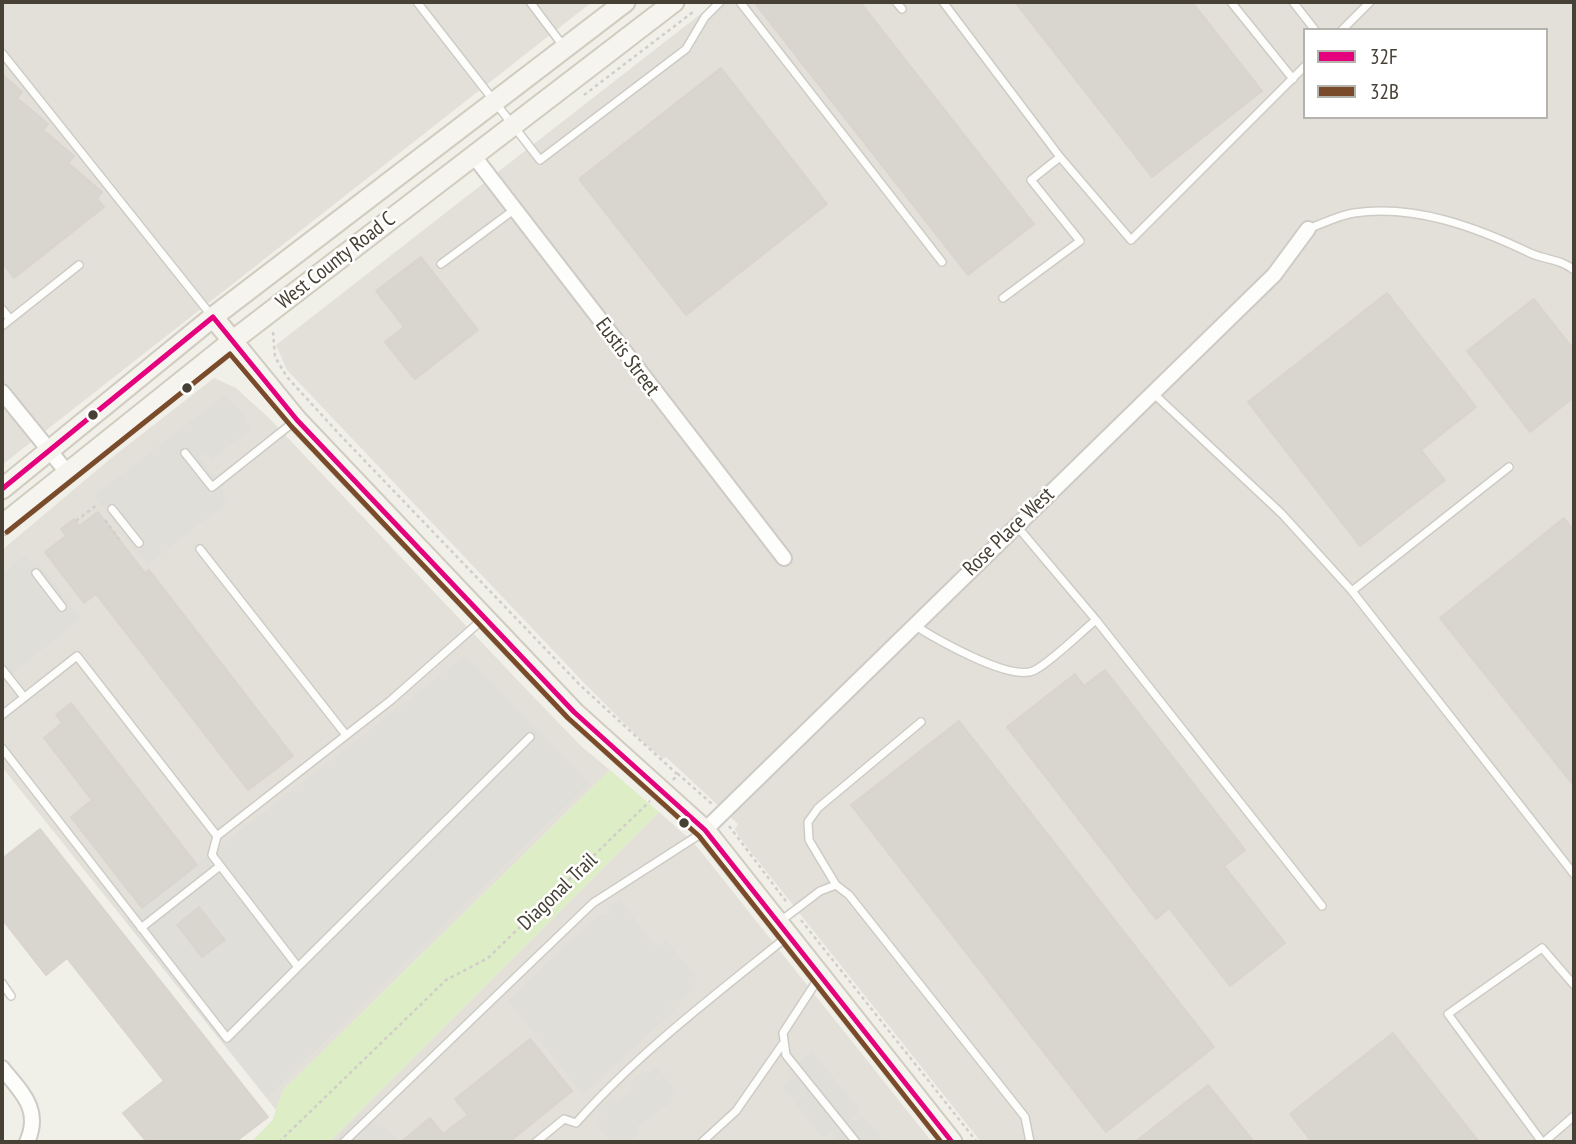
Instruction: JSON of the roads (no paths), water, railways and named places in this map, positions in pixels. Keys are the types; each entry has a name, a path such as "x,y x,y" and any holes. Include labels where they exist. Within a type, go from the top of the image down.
{"main road":[{"name":"West County Road C","path":"2,489 213,317 625,2"},
{"name":"West County Road C","path":"2,525 66,471 231,342 674,2"},
{"path":"213,317 297,420 574,712 705,830 952,1142"}],"street":[{"name":"Eustis Street","path":"473,155 783,558"},
{"name":"Rose Place West","path":"705,830 1274,275 1308,229"},
{"path":"2,392 66,471"},
{"path":"2,1068 31,1104 31,1133 27,1142"}],"lane":[{"path":"416,2 540,160 686,49 705,17 720,2"},
{"path":"530,2 564,47"},
{"path":"740,2 942,262"},
{"path":"896,2 902,9"},
{"path":"943,2 1060,157 1130,240 1303,68"},
{"path":"1231,2 1293,79"},
{"path":"1293,2 1313,28"},
{"path":"1344,28 1370,2"},
{"path":"2,53 213,317"},
{"path":"1003,298 1080,240 1031,180 1060,157"},
{"path":"441,264 514,209"},
{"path":"1308,229 1351,213 1387,211 1472,226 1533,254 1566,263 1574,270"},
{"path":"2,326 79,265"},
{"path":"2,309 10,319"},
{"path":"1152,393 1282,514 1352,591 1574,874"},
{"path":"185,453 212,487 297,420"},
{"path":"1352,591 1509,467"},
{"path":"112,509 139,543"},
{"path":"1016,525 1096,620 1322,906"},
{"path":"200,549 346,736"},
{"path":"36,573 62,607"},
{"path":"298,967 212,855 217,836 346,736 484,618"},
{"path":"914,625 960,651 1016,673 1033,671 1096,620"},
{"path":"2,715 78,656 217,836"},
{"path":"2,669 24,697"},
{"path":"921,722 818,808 808,822 809,840 836,885 849,895 1025,1117 1030,1142"},
{"path":"2,748 227,1038 530,737"},
{"path":"344,1142 593,903 705,830"},
{"path":"141,928 220,866"},
{"path":"536,1142 564,1119 576,1123 605,1091 783,929 820,891 836,885"},
{"path":"1574,985 1542,948 1448,1014 1543,1142 1574,1116"},
{"path":"820,975 783,1033 782,1045 786,1055 856,1142"},
{"path":"2,984 11,996"},
{"path":"702,1142 736,1111 782,1045"}]}
